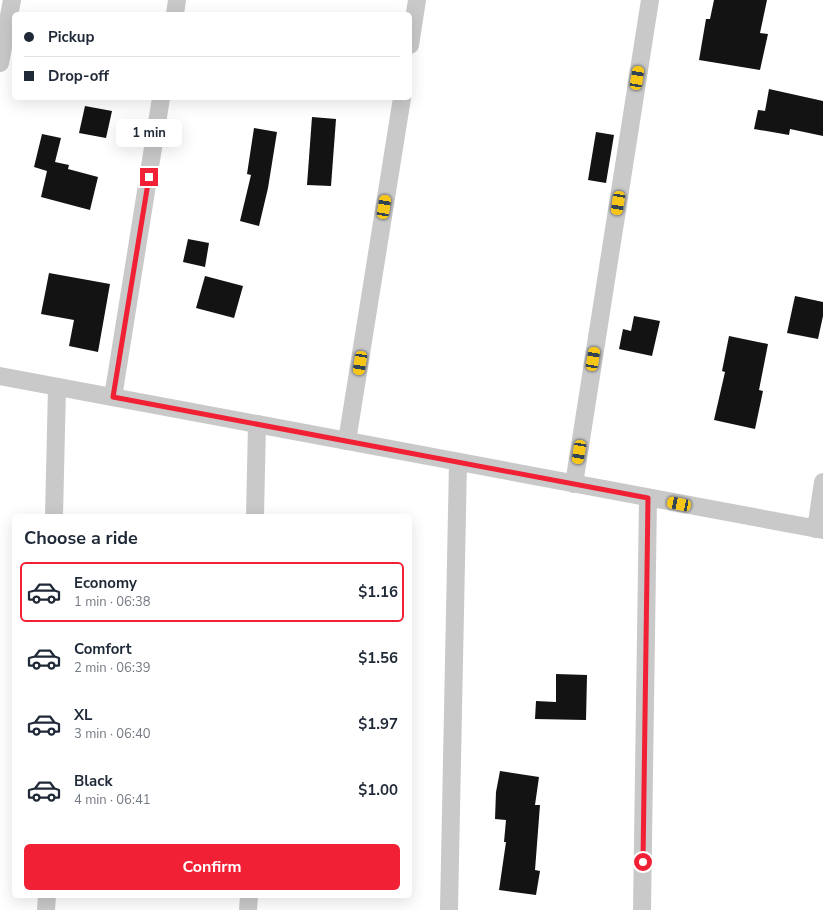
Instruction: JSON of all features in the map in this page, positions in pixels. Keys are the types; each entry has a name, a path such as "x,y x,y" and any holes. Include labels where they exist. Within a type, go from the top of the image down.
{"street":[{"path":"0,63 12,0"},
{"path":"175,12 177,0"},
{"path":"412,32 417,0"},
{"path":"574,484 650,0"},
{"path":"113,397 161,100"},
{"path":"347,441 402,100"},
{"path":"0,376 819,530 823,482"},
{"path":"54,514 56,386"},
{"path":"255,514 257,424"},
{"path":"449,910 458,462"},
{"path":"642,910 648,498"},
{"path":"46,910 47,898"},
{"path":"248,910 249,898"}],"building":[{"path":"714,0 767,0 760,33 768,34 760,70 699,60 706,19 710,19"},
{"path":"769,89 823,101 823,136 790,129 789,135 754,129 758,110 765,111"},
{"path":"85,106 112,111 106,138 79,133"},
{"path":"312,117 336,119 331,186 307,185"},
{"path":"254,128 277,132 268,188 259,226 240,221 251,175 247,174"},
{"path":"596,132 614,135 606,183 588,180"},
{"path":"42,134 61,138 55,162 69,165 68,169 98,177 90,210 41,197 47,171 34,167"},
{"path":"188,239 209,243 205,267 183,262"},
{"path":"49,273 110,284 98,352 69,346 74,320 41,314"},
{"path":"205,276 243,286 234,318 196,308"},
{"path":"795,296 823,302 823,316 818,339 787,333"},
{"path":"634,316 660,321 652,356 619,349 623,329 631,331"},
{"path":"729,336 768,344 759,390 763,391 755,429 714,420 725,372 722,371"},
{"path":"556,674 587,675 586,720 535,719 536,701 556,702"},
{"path":"500,771 539,777 535,805 540,805 535,870 540,871 536,895 499,890 506,842 504,842 506,820 495,819 496,792"}],"route":[{"path":"149,177 113,397 648,498 643,862"}]}
